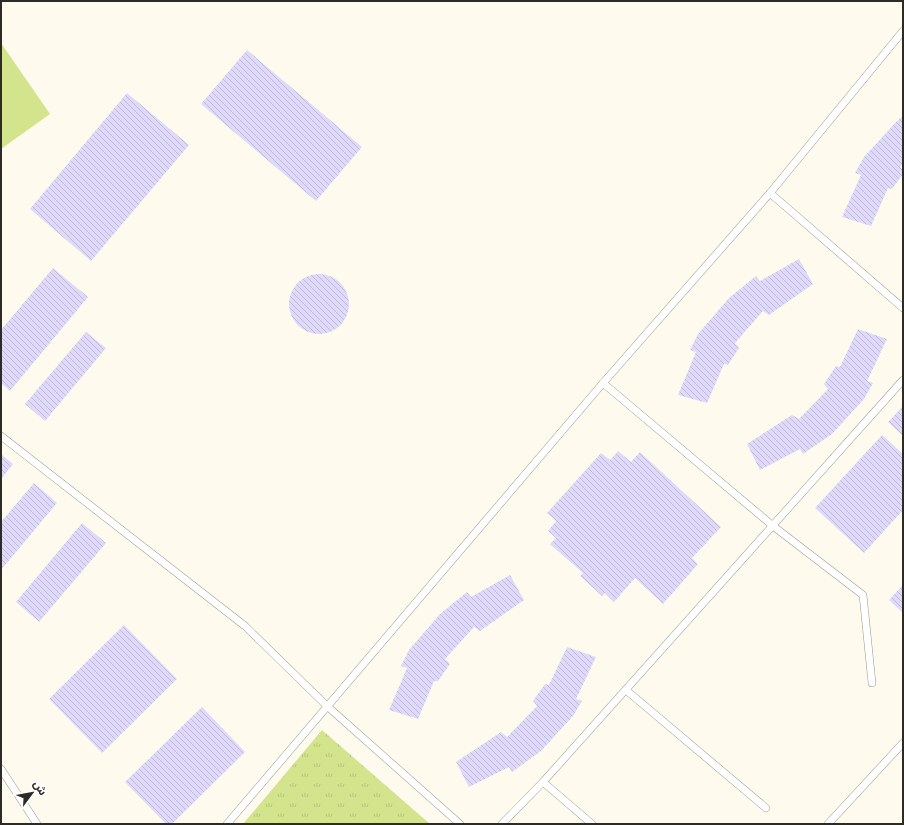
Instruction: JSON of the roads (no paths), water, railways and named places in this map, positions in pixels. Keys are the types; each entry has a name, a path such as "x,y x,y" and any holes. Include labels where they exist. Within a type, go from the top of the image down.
{"lane":[{"path":"227,824 603,383 770,193 903,31"},
{"path":"770,193 903,308"},
{"path":"502,824 626,690 903,380"},
{"path":"603,383 773,526 863,595 872,683"},
{"path":"1,436 245,626 327,706 460,824"},
{"path":"626,690 766,808"},
{"path":"828,824 903,743"},
{"path":"1,769 37,824"},
{"path":"542,782 592,824"}]}
